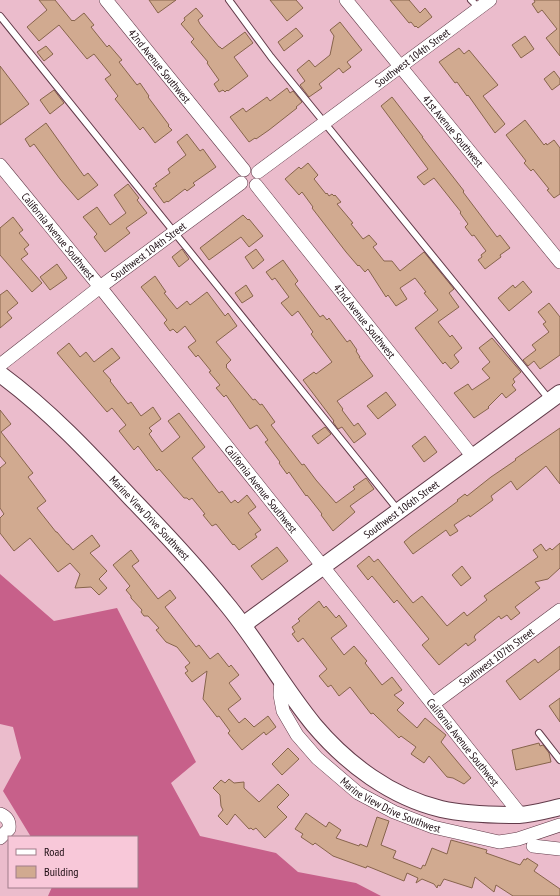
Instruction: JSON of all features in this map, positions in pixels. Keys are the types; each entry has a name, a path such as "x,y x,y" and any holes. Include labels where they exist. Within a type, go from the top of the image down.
{"street":[{"name":"42nd Avenue Southwest","path":"106,0 243,176"},
{"name":"41st Avenue Southwest","path":"346,0 560,262"},
{"name":"Southwest 104th Street","path":"258,172 400,67 475,4 490,0"},
{"name":"California Avenue Southwest","path":"0,165 100,287 521,814"},
{"path":"249,168 252,168 258,172 259,178 256,185 246,187 243,176 249,168"},
{"name":"Southwest 104th Street","path":"0,365 100,287 174,233 243,176"},
{"name":"42nd Avenue Southwest","path":"256,185 473,457"},
{"name":"Marine View Drive Southwest","path":"0,374 24,392 76,439 187,558 224,600 315,726 334,747 359,769 382,784 411,799 442,809 484,814 521,814 560,807"},
{"name":"Southwest 106th Street","path":"243,625 555,397"},
{"name":"Southwest 107th Street","path":"433,704 560,610"},
{"name":"Marine View Drive Southwest","path":"281,679 280,695 283,711 297,735 318,758 358,793 394,812 433,827 499,842 518,839 560,825"},
{"path":"0,814 8,819 10,824 5,834"},
{"path":"533,846 560,849"}],"lane":[{"path":"229,0 271,57 324,122 555,397"},
{"path":"0,16 400,511"},
{"path":"540,733 560,760"}],"shaded area":[{"path":"0,574 54,621 117,608 196,762 171,783 200,836 276,853 298,872 356,883 381,896 48,896 52,888 138,888 138,836 30,836 3,791 21,758 13,727 0,724"}],"building":[{"path":"39,0 55,0 72,21 84,13 94,25 91,27 107,47 109,45 122,60 119,62 137,85 140,83 149,96 148,97 172,130 155,143 143,127 140,130 115,99 118,96 105,79 111,75 94,54 87,59 59,25 39,41 27,27 47,10"},
{"path":"149,0 176,0 158,13"},
{"path":"270,0 296,0 303,8 287,21"},
{"path":"390,0 409,0 420,13 425,8 432,17 418,28 416,26 415,27 411,22 409,23"},
{"path":"534,0 560,0 560,56 546,38 557,29 542,10 538,13 532,4 535,2"},
{"path":"196,8 203,16 198,20 200,24 222,49 245,32 253,43 234,57 248,76 228,91 227,90 225,92 223,90 219,92 214,84 219,80 207,63 208,62 191,42 194,39 181,24 185,20 184,18"},
{"path":"340,22 362,50 347,62 351,67 343,73 339,68 319,84 322,88 309,97 300,85 305,81 297,70 309,60 315,67 330,55 334,36 330,30"},
{"path":"296,28 303,36 284,51 278,42"},
{"path":"525,36 534,49 521,58 512,45"},
{"path":"46,46 53,54 44,61 37,52"},
{"path":"459,48 464,54 469,50 498,85 483,96 505,124 495,133 468,95 467,96 457,82 455,83 439,62"},
{"path":"0,66 29,104 0,125"},
{"path":"554,71 560,79 560,84 552,90 544,79"},
{"path":"287,88 290,93 293,91 302,102 296,107 297,108 269,130 249,142 230,117 243,108 246,112 267,97 270,101"},
{"path":"54,90 64,103 50,114 40,100"},
{"path":"392,97 497,237 500,235 510,248 485,269 478,260 486,251 474,235 472,236 465,227 468,224 460,213 461,212 434,178 424,185 417,177 428,169 381,106"},
{"path":"525,120 544,145 546,143 547,145 554,140 560,148 560,194 554,198 547,190 549,189 533,169 531,171 524,163 526,161 506,135"},
{"path":"46,123 84,176 88,173 98,185 78,200 34,144 30,147 25,139"},
{"path":"187,134 200,151 203,149 216,167 193,183 195,185 187,191 185,189 168,202 167,201 164,203 153,188 157,186 155,184 170,173 168,169 186,155 177,142"},
{"path":"308,163 318,175 314,179 326,194 327,193 329,196 332,194 334,196 335,195 341,202 337,204 353,223 351,224 363,239 369,235 377,244 373,247 384,261 392,261 400,271 424,252 454,289 449,293 459,307 438,322 450,337 452,335 462,348 454,355 459,362 451,369 445,362 443,364 415,328 438,310 424,293 426,292 415,278 400,288 407,299 396,306 388,295 386,297 368,269 365,272 346,252 312,208 313,207 302,192 299,195 285,179 299,167 301,169"},
{"path":"128,184 139,198 137,200 147,213 126,228 130,233 105,252 94,237 97,234 83,217 97,207 110,225 126,213 114,195"},
{"path":"243,215 248,220 249,219 263,236 249,247 241,237 209,260 200,248"},
{"path":"13,217 23,230 19,233 29,245 24,249 28,254 21,259 42,283 32,292 0,255 0,228"},
{"path":"182,249 189,259 179,267 172,257"},
{"path":"256,249 264,260 253,269 245,257"},
{"path":"283,260 298,281 295,284 320,317 323,315 327,320 329,318 347,342 350,340 357,350 356,351 359,357 373,376 337,401 354,426 358,423 366,434 354,443 342,427 338,429 333,422 334,421 303,380 314,372 316,374 332,362 311,334 313,332 298,311 292,316 281,303 289,297 275,278 272,280 266,272"},
{"path":"57,264 67,278 50,290 40,277"},
{"path":"155,276 166,292 164,293 177,309 187,301 190,305 207,292 225,316 228,313 237,326 216,342 231,360 226,367 253,400 255,399 260,405 262,404 275,422 271,425 302,465 304,464 336,503 355,489 353,487 366,478 374,489 350,506 355,512 333,531 321,515 322,514 307,495 306,496 289,472 287,474 279,463 280,462 265,442 268,440 257,425 250,429 226,395 224,397 216,388 220,385 209,372 211,371 198,355 196,357 188,347 196,341 185,326 177,333 173,329 170,331 164,323 167,320 141,287"},
{"path":"523,281 532,292 509,311 498,298 513,285 515,288"},
{"path":"246,285 253,296 242,303 235,293"},
{"path":"7,290 18,303 7,312 12,318 0,328 0,295"},
{"path":"549,303 560,317 560,355 540,369 534,361 528,366 523,360 536,350 532,345 549,332 543,324 546,322 538,312"},
{"path":"492,338 521,372 513,379 515,382 512,385 516,390 506,398 502,393 488,407 489,408 474,418 454,393 468,384 472,390 490,378 482,369 490,362 479,348"},
{"path":"69,343 80,357 86,352 94,362 112,348 120,358 103,371 128,404 131,402 141,416 153,407 161,419 149,428 152,431 149,434 162,452 180,437 168,421 179,413 205,447 192,458 219,493 222,491 231,503 235,500 238,503 247,495 256,507 248,513 261,530 255,534 257,537 239,550 216,524 212,526 203,515 205,514 192,498 189,500 184,498 159,469 157,471 138,446 134,450 119,431 126,425 112,408 107,412 57,353"},
{"path":"386,392 396,405 378,419 367,406"},
{"path":"0,410 11,424 1,432 33,473 28,477 46,501 37,508 73,550 92,535 100,546 90,553 107,571 99,579 107,588 99,595 91,587 75,588 80,574 70,563 58,572 30,538 14,551 0,533 0,518 4,514 0,508 0,468 6,463 0,456"},
{"path":"325,427 331,434 318,444 312,436"},
{"path":"560,428 560,484 546,466 517,490 511,481 491,496 493,500 470,517 469,515 454,525 458,531 450,536 446,530 413,554 404,542 411,536 458,501 457,500 465,494 467,496 516,460 515,459"},
{"path":"425,436 437,452 424,462 412,446"},
{"path":"560,543 560,568 548,579 535,582 540,588 515,607 520,613 511,620 507,615 501,619 499,616 475,635 474,637 476,640 468,646 466,643 439,665 422,645 429,639 397,600 394,603 372,576 368,580 357,566 369,556 374,562 378,559 413,603 422,596 447,626 464,612 467,616 487,600 484,596 538,557 533,550 541,544 546,551 550,548 552,550"},
{"path":"277,547 288,561 262,580 251,566"},
{"path":"131,550 139,561 132,566 158,599 170,590 176,598 165,607 196,647 199,645 210,659 218,653 229,667 231,665 239,675 229,683 241,699 228,709 239,723 245,718 254,727 268,716 276,727 266,735 264,732 242,750 228,733 230,731 219,716 217,717 203,699 207,671 192,682 185,673 188,671 185,667 190,663 177,647 166,642 156,630 159,628 148,616 144,616 141,612 142,610 126,590 130,586 113,565"},
{"path":"462,566 471,578 461,586 452,575"},
{"path":"319,601 324,608 326,606 336,618 339,615 347,626 331,638 344,655 354,646 367,661 365,663 382,685 392,677 402,690 394,695 404,703 397,710 417,728 425,718 446,735 441,742 471,778 464,784 453,778 447,777 429,756 424,763 411,754 416,747 401,736 399,738 373,713 371,714 350,687 339,696 331,685 328,687 319,676 327,669 303,638 298,642 292,634 295,632 292,627 300,621 298,619"},
{"path":"560,646 560,669 520,700 506,681 535,659 538,663"},
{"path":"560,698 560,722 549,706"},
{"path":"539,743 540,746 543,745 549,753 551,762 516,770 512,750"},
{"path":"288,748 299,759 282,775 272,764"},
{"path":"229,779 234,783 244,782 244,788 259,802 278,784 289,795 277,807 287,817 265,838 256,828 253,830 251,828 249,829 235,814 227,825 218,816 223,810 220,795 213,788 221,780 225,783"},
{"path":"306,813 326,827 329,822 341,830 336,838 359,846 360,844 367,847 377,817 389,821 381,845 396,851 393,858 421,869 423,865 425,866 432,848 447,854 451,840 487,850 486,853 520,865 524,859 526,860 527,858 538,865 534,871 560,889 560,896 513,896 496,885 494,892 475,877 472,888 444,879 437,888 434,884 422,879 416,883 418,878 407,873 404,881 367,866 366,868 333,856 315,843 313,845 301,837 303,834 295,829"}]}
